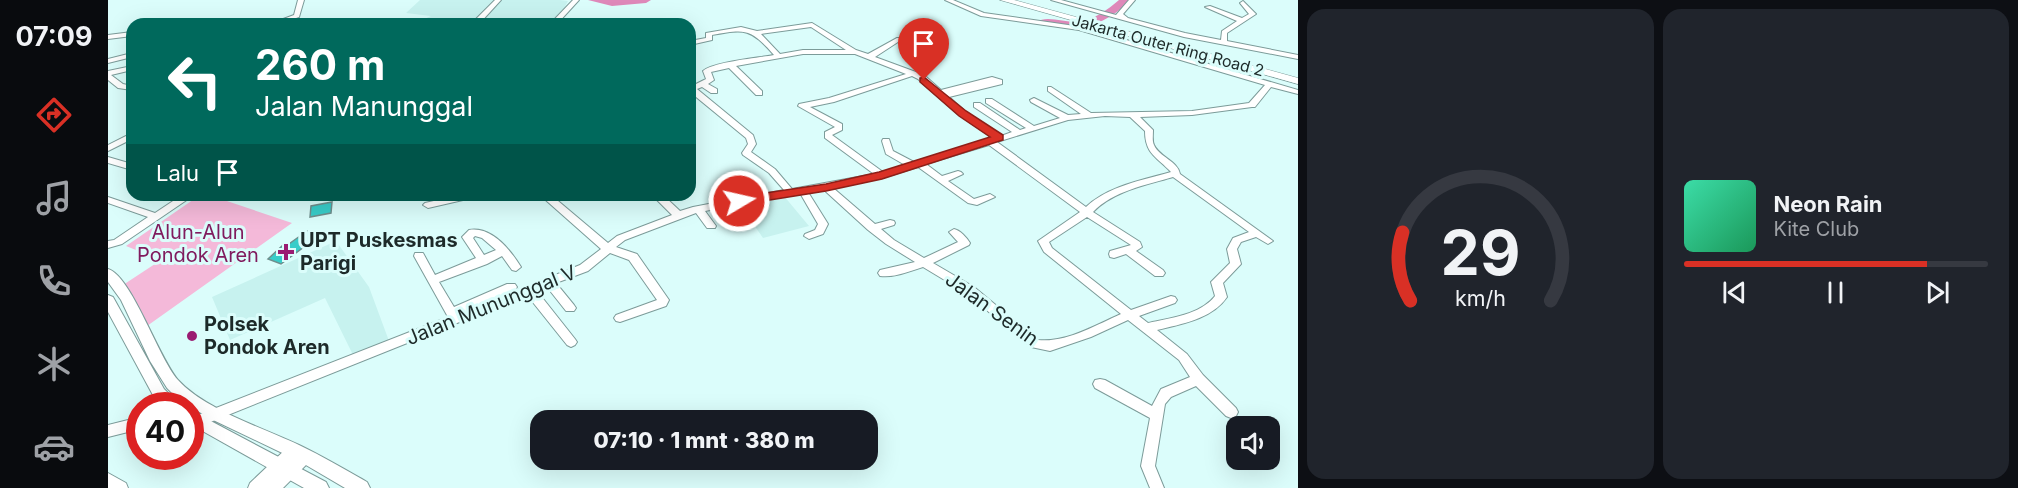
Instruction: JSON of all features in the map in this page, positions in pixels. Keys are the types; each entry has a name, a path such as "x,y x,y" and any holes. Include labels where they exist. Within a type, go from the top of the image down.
{"highway":[{"name":"Jakarta Outer Ring Road 2","path":"1004,0 1298,81"},
{"name":"Jakarta Outer Ring Road 2","path":"1025,0 1082,15 1125,22 1298,74"}],"main road":[{"path":"108,273 132,309 135,336"},
{"path":"108,300 173,385 175,392"},
{"path":"204,410 216,413 299,453 361,488"},
{"path":"204,424 320,488"}],"street":[{"path":"291,18 297,16 301,0"},
{"path":"481,18 498,0"},
{"path":"558,18 574,0"},
{"path":"948,0 983,15 1080,28 1298,92"},
{"path":"1054,0 1125,22 1298,57"},
{"path":"1125,22 1119,15 1132,0"},
{"path":"1224,42 1224,32 1253,14 1243,3"},
{"path":"1208,7 1241,20"},
{"path":"758,33 809,24 854,52 921,77 994,139 1087,212 1137,246 1114,254"},
{"path":"696,42 710,39 708,34 742,27 758,33 779,57"},
{"path":"108,37 126,35"},
{"path":"869,57 899,39"},
{"path":"696,88 710,80 708,70 730,64 810,51 854,52"},
{"path":"108,61 126,56"},
{"path":"730,64 759,93"},
{"path":"108,73 126,68"},
{"path":"108,73 121,86 126,87"},
{"path":"882,175 828,136 839,126 802,106 831,100 912,74"},
{"path":"992,79 999,82 942,94 992,79"},
{"name":"Jalan Mununggal V","path":"204,416 216,413 453,316 530,291 588,266 607,248 633,232 678,215 698,209 791,194 882,175 1067,118 1088,115 1192,113 1252,105 1270,83"},
{"path":"703,84 714,91"},
{"path":"1051,89 1088,115"},
{"path":"696,94 750,137 752,144 746,153 772,171 791,194"},
{"path":"831,100 839,106"},
{"path":"1034,100 1067,118"},
{"path":"989,101 1032,128"},
{"path":"977,105 1018,132"},
{"path":"1132,114 1149,130 1149,143 1152,149 1175,170 1174,174"},
{"path":"108,148 126,139"},
{"path":"886,141 890,152 941,180 970,201 976,202 990,197"},
{"path":"108,160 126,165"},
{"path":"941,180 958,174"},
{"path":"1174,174 1099,200 1087,212 1042,241 1048,250 1183,357 1198,379 1231,412"},
{"path":"1174,174 1268,241"},
{"name":"Jalan Senin","path":"826,187 872,228 970,290 1035,344 1043,346 1087,334 1129,315"},
{"path":"717,191 725,204"},
{"path":"803,191 823,224 819,232 809,236"},
{"path":"109,201 158,217"},
{"path":"109,247 181,201"},
{"path":"428,206 448,201"},
{"path":"551,201 607,248 633,257 663,300 662,303 620,318"},
{"path":"663,201 678,215"},
{"path":"698,209 711,226"},
{"path":"872,228 890,223"},
{"path":"483,261 467,237 470,233 476,231 504,251 516,267"},
{"path":"884,273 925,263 965,243 954,232"},
{"path":"1146,328 1191,316 1218,302 1221,297 1217,282 1236,264 1232,249 1237,240 1257,233"},
{"path":"1128,250 1159,273"},
{"path":"434,280 504,251"},
{"path":"418,255 453,316 511,287"},
{"path":"549,282 570,308"},
{"path":"530,291 571,342"},
{"path":"1129,315 1171,300"},
{"path":"1158,488 1148,466 1160,403 1166,393 1198,379"},
{"path":"1100,384 1158,416"},
{"path":"108,431 126,426"},
{"path":"255,488 284,468 299,453"},
{"path":"273,488 284,468"},
{"path":"108,480 121,488"}],"shaded area":[{"path":"420,0 568,1 559,18 426,18 431,16 406,13"},
{"path":"784,196 809,226 763,238 741,206"},
{"path":"336,241 369,287 389,341 354,357 325,298 230,340 212,297"}],"green space":[{"name":"Alun-Alun Pondok Aren","path":"191,201 227,201 292,223 147,326 123,285 161,260 126,246"}],"building":[{"path":"332,202 331,213 310,217 311,206"},
{"name":"UPT Puskesmas Parigi","path":"307,231 323,237 312,245 308,244 281,264 268,259 283,245 286,246"}],"waterway":[{"path":"593,0 612,3 646,0"},
{"path":"1042,22 1067,25 1087,23 1105,16 1125,0"}],"place":[{"name":"UPT Puskesmas Parigi","path":"286,252"},
{"name":"Polsek Pondok Aren","path":"192,336"}],"route":[{"path":"739,201 791,194 882,175 999,138 963,113 924,80"}]}
